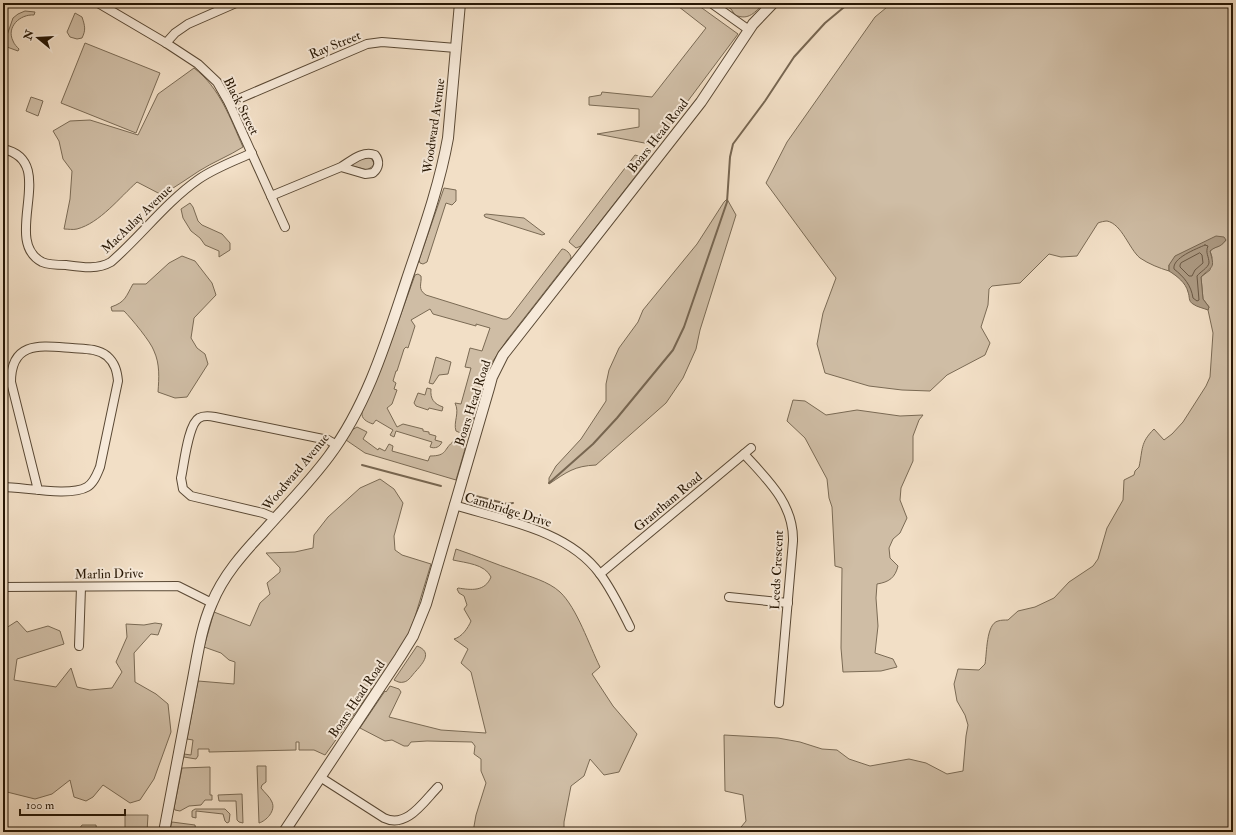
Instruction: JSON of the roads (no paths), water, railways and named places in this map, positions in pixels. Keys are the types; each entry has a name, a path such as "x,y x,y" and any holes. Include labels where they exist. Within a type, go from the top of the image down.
{"street":[{"name":"Black Street","path":"98,3 166,43 198,64 211,75 229,103 285,227"},
{"path":"166,43 181,28 236,3"},
{"name":"Woodward Avenue","path":"164,832 200,644 212,603 236,562 315,474 337,445 358,409 370,383 401,299 440,179 448,138 460,3"},
{"path":"711,3 749,30"},
{"name":"Boars Head Road","path":"284,832 413,636 424,607 492,377 503,355 701,102 757,19 773,3"},
{"name":"Ray Street","path":"229,103 367,44 382,42 456,48"},
{"name":"MacAulay Avenue","path":"3,149 18,155 23,160 27,169 29,180 24,232 26,246 30,252 42,262 92,268 111,262 182,192 199,179 216,169 252,153"},
{"path":"271,196 340,167"},
{"path":"3,487 38,490 69,491 81,490 89,485 98,472 118,381 114,364 101,352 40,346 26,350 16,361 11,375 11,382 38,490"},
{"path":"275,518 263,513 197,498 186,493 181,484 181,478 191,431 196,421 200,417 215,417 328,440 337,445"},
{"name":"Grantham Road","path":"600,574 748,451"},
{"name":"Leeds Crescent","path":"748,451 781,498 792,525 793,537 779,703"},
{"name":"Cambridge Drive","path":"454,505 536,529 551,535 581,555 600,574 630,627"},
{"name":"Marlin Drive","path":"3,587 178,586 212,603"},
{"path":"79,646 81,587"},
{"path":"729,597 788,603"},
{"path":"320,777 384,818 392,821 400,821 408,817 438,787"}],"water":[{"path":"1216,236 1224,237 1226,240 1222,245 1210,251 1213,264 1201,277 1203,299 1209,307 1208,310 1191,303 1187,289 1178,277 1169,271 1169,265 1175,256"}],"waterway":[{"path":"549,483 593,444 617,418 673,350 684,327 727,202 730,157 733,144 765,101 794,57 825,23 849,3"},
{"path":"362,465 441,486"},
{"path":"468,494 507,504 513,503"}]}
